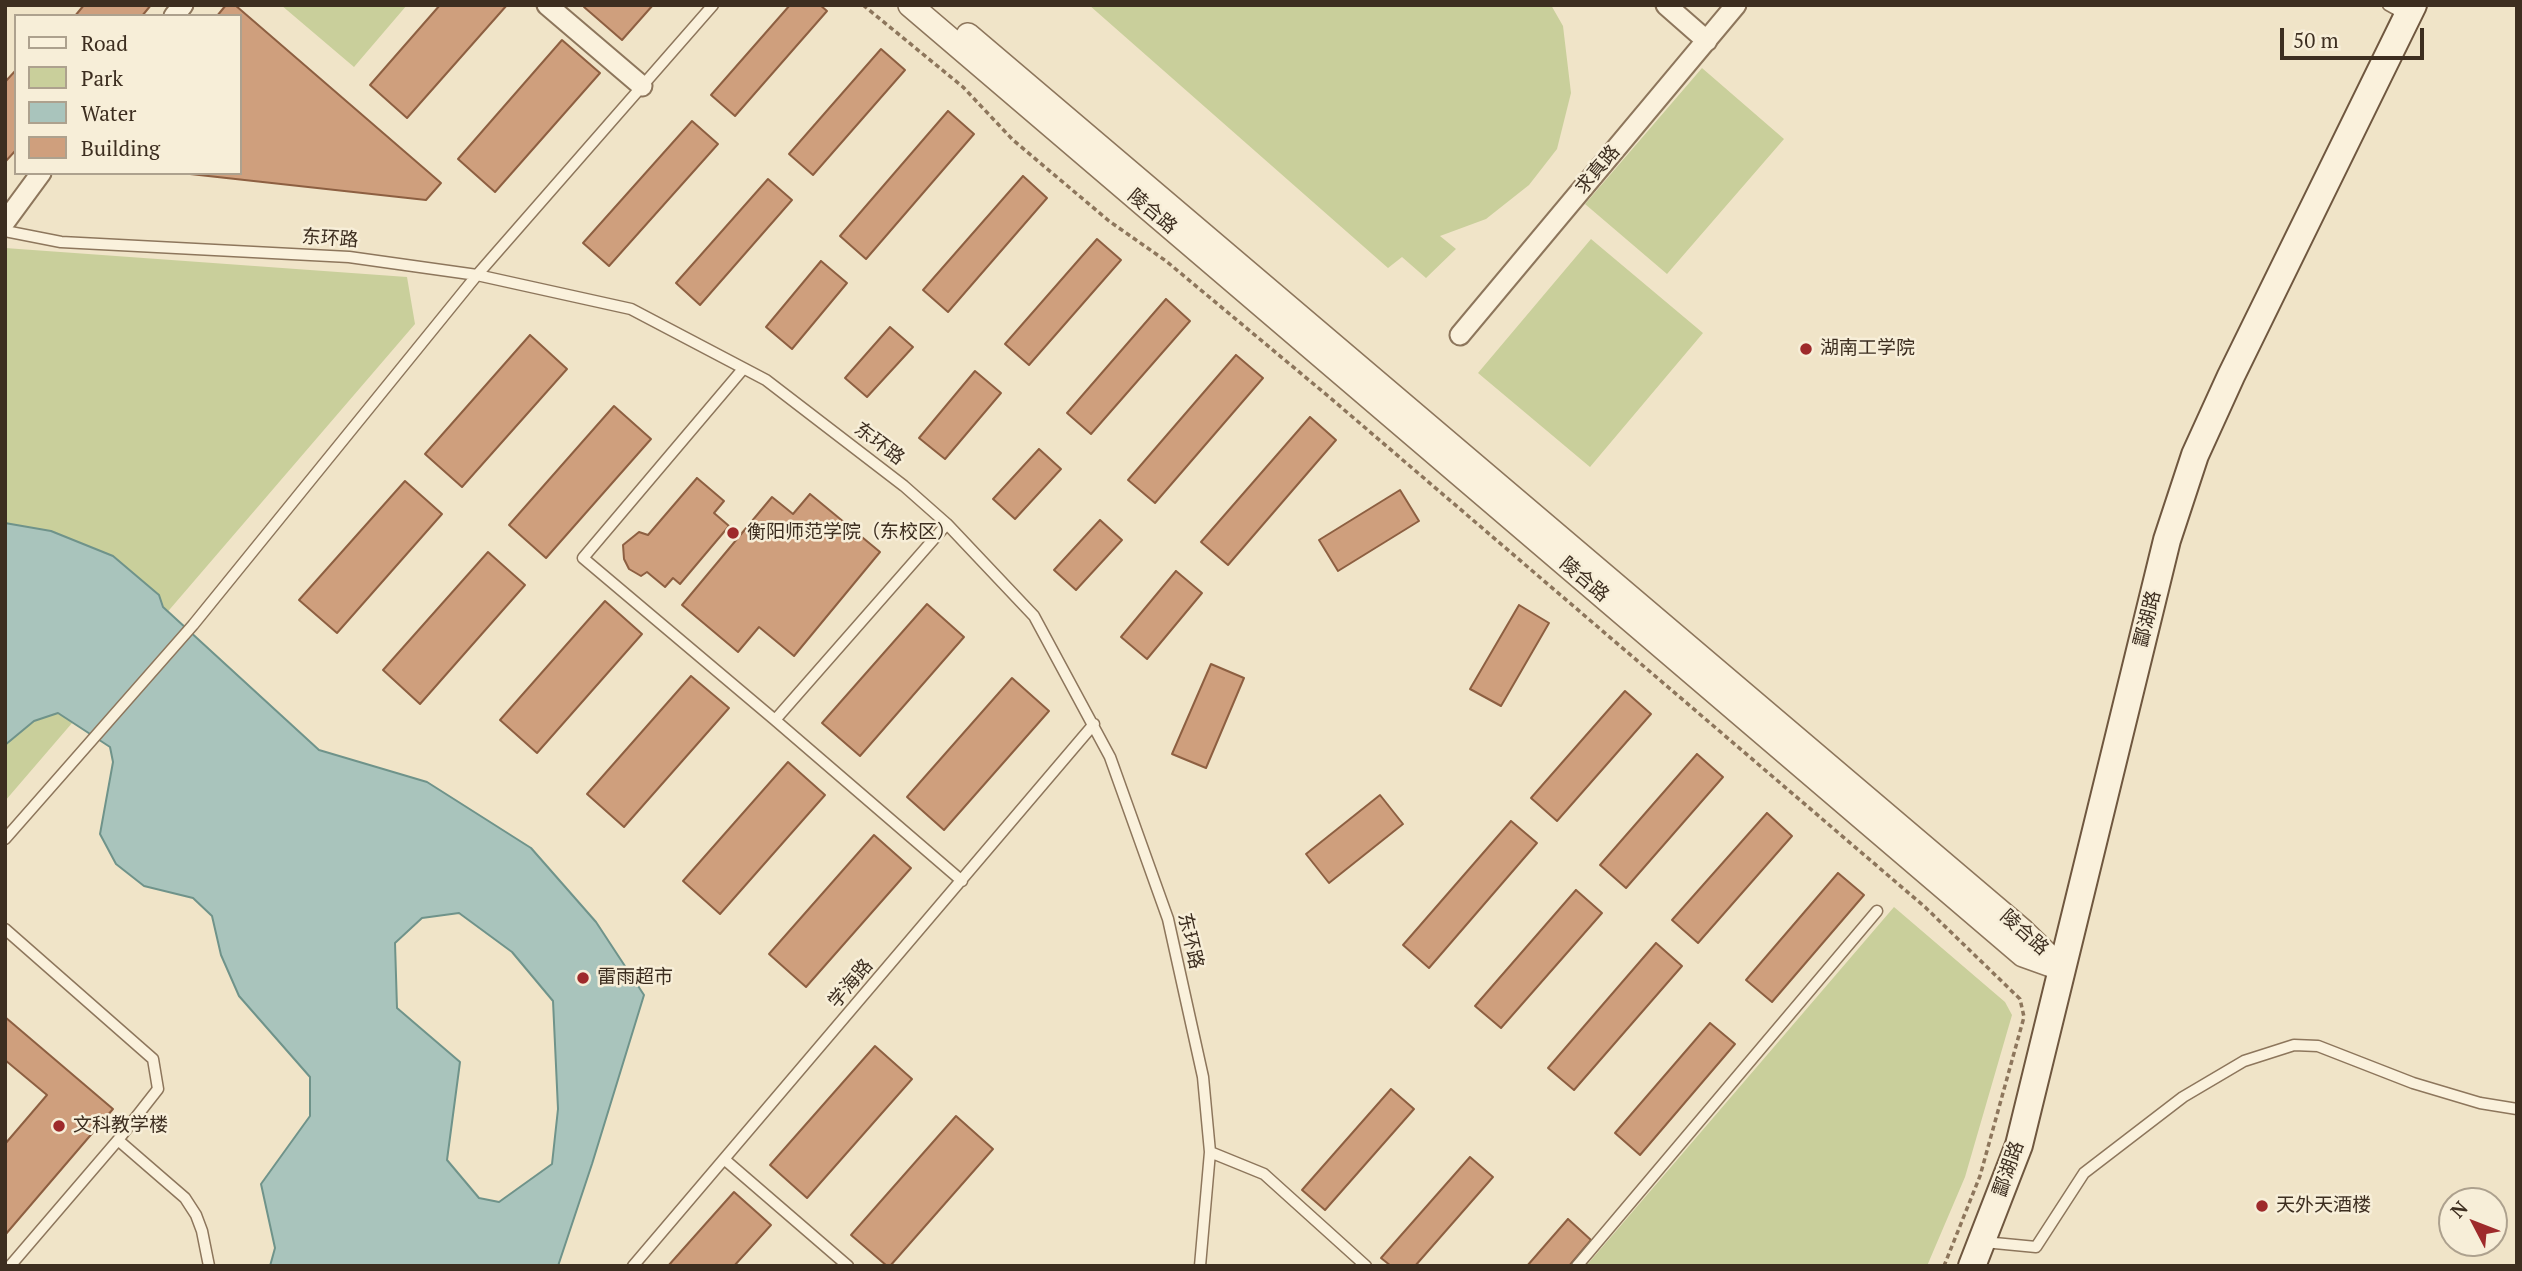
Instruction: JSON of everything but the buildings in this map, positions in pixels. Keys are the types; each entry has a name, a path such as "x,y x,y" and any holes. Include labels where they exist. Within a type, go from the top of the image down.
{"main road":[{"name":"酃湖路","path":"1972,1266 2019,1145 2167,540 2195,454 2403,9"}],"street":[{"path":"547,5 642,86"},
{"name":"陵合路","path":"910,5 2023,954 2062,969"},
{"name":"陵合路","path":"934,5 2002,913 2062,969"},
{"path":"1666,5 1707,41"},
{"name":"求真路","path":"1460,335 1736,5"},
{"path":"5,222 40,175"}],"lane":[{"path":"5,839 192,625 477,275 713,5"},
{"name":"东环路","path":"5,231 61,242 349,257 477,275 631,309 766,380 904,486 947,524 1034,616 1110,757 1168,919 1203,1077 1210,1152 1200,1266"},
{"path":"743,369 583,558 961,881"},
{"path":"775,720 947,524"},
{"name":"学海路","path":"633,1266 1094,724"},
{"path":"1577,1266 1877,911"},
{"path":"5,929 153,1059 158,1089 10,1266"},
{"path":"1983,1242 2036,1247 2084,1173 2183,1097 2244,1061 2294,1045 2318,1046 2413,1083 2480,1102 2517,1109"},
{"path":"118,1140 185,1198 196,1215 209,1266"},
{"path":"1210,1152 1264,1174 1366,1266"},
{"path":"724,1159 848,1266"}],"path":[{"path":"863,5 963,87 1024,149 1109,221 1166,261 1328,396 1925,907 2021,999 2024,1017 1980,1176 1944,1266"}],"green space":[{"path":"281,5 407,5 354,67"},
{"path":"1089,5 1551,5 1563,26 1571,93 1557,149 1529,185 1486,219 1440,236 1456,249 1426,278 1402,257 1388,268"},
{"path":"1702,68 1784,139 1667,274 1585,204"},
{"path":"1591,239 1703,333 1590,467 1478,373"},
{"path":"5,248 407,277 415,324 5,801"},
{"path":"1894,907 2005,1002 2012,1015 1965,1177 1927,1266 1586,1266"}],"water":[{"path":"5,523 51,531 113,556 159,595 163,607 319,750 427,782 531,848 596,922 644,995 558,1266 270,1266 275,1248 261,1184 310,1116 310,1077 239,996 221,955 212,916 193,898 144,886 116,864 100,834 113,762 110,747 58,713 34,721 5,745","holes":["459,913 512,952 553,1001 558,1109 552,1164 499,1202 479,1198 447,1160 460,1062 397,1008 395,943 422,918"]}],"place":[{"name":"湖南工学院","path":"1806,349"},
{"name":"衡阳师范学院（东校区）","path":"733,533"},
{"name":"雷雨超市","path":"583,978"},
{"name":"文科教学楼","path":"59,1126"},
{"name":"天外天酒楼","path":"2262,1206"}]}
